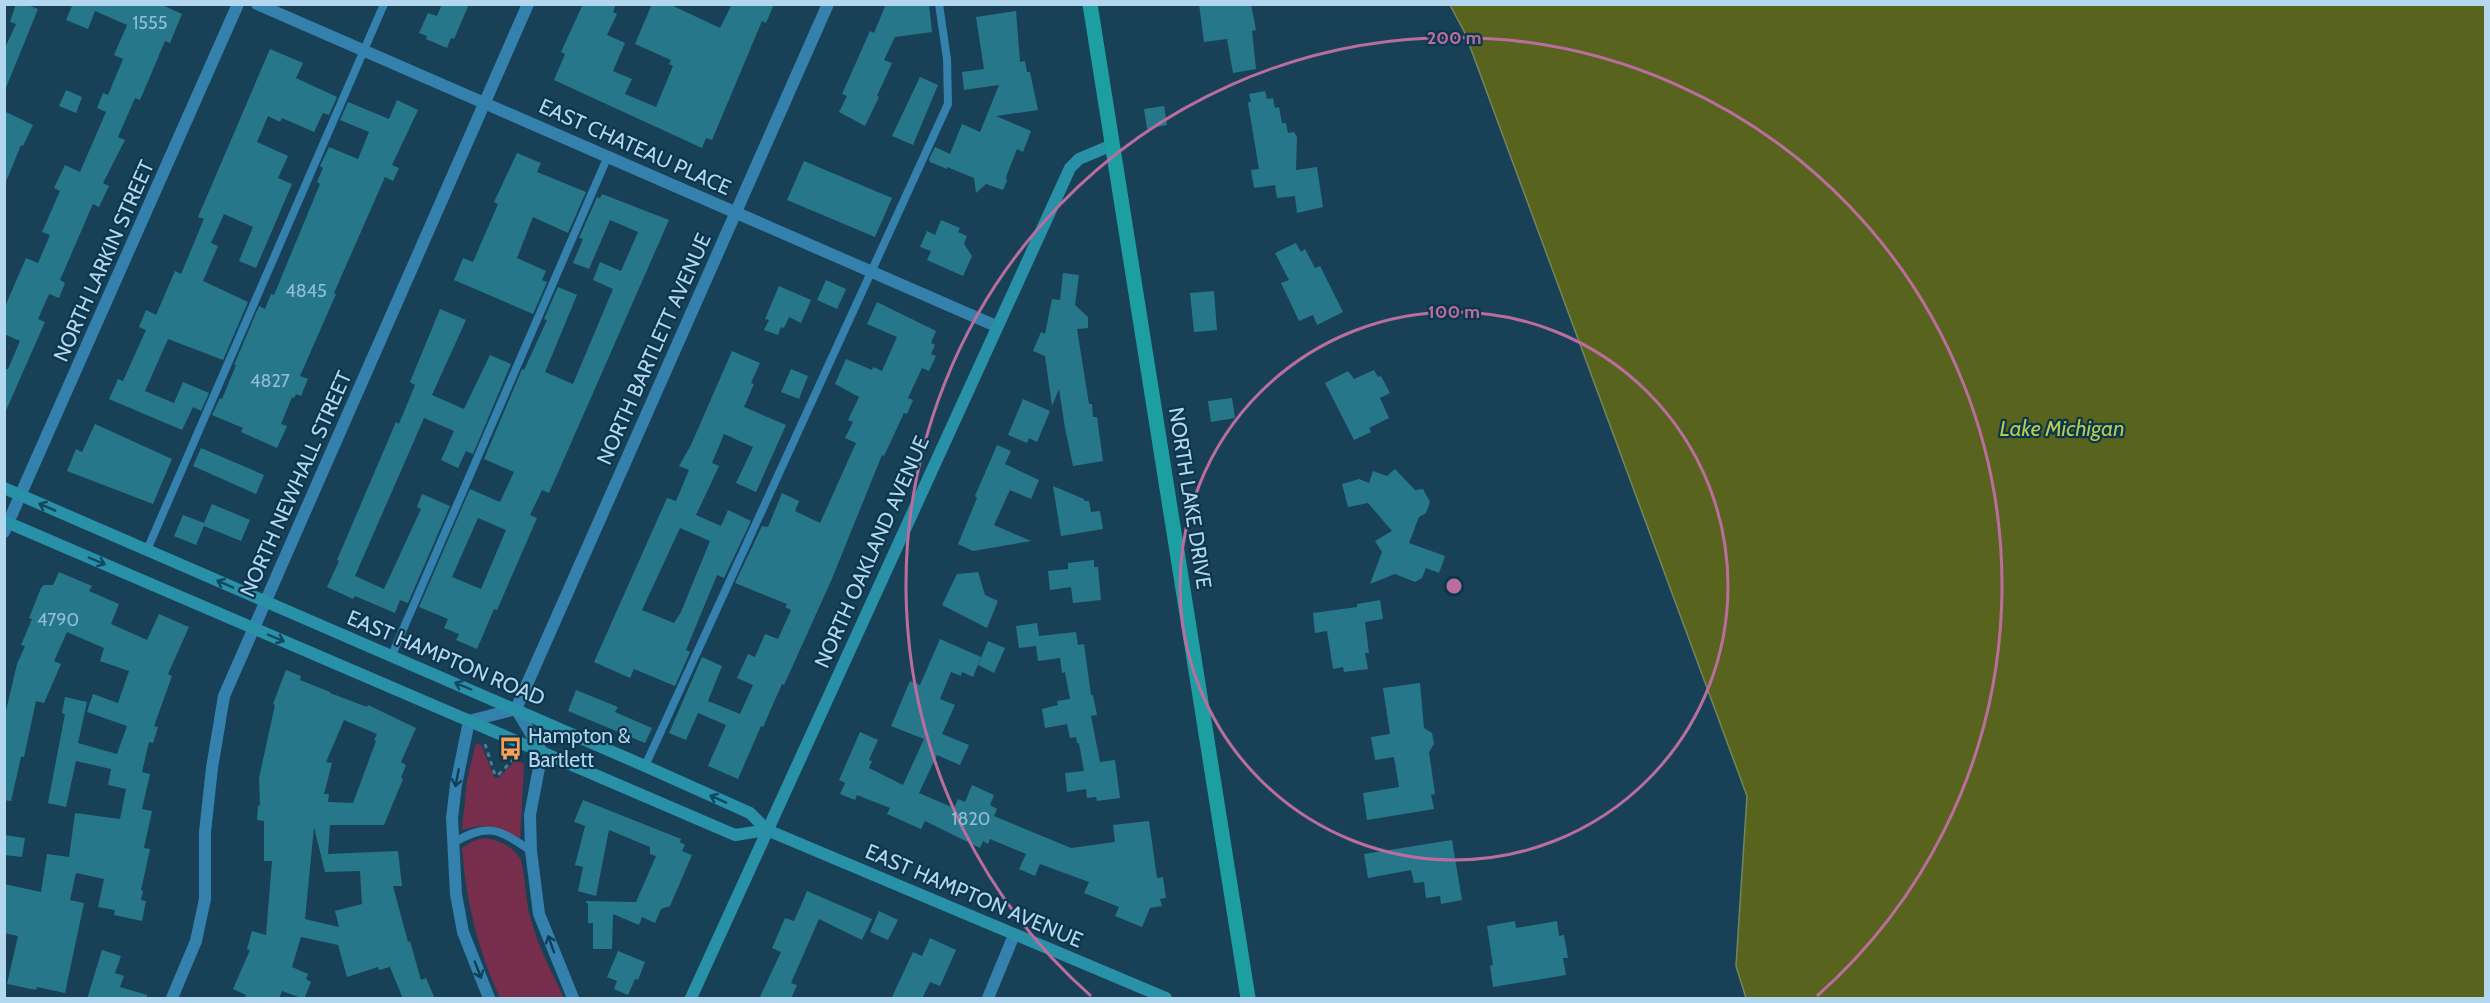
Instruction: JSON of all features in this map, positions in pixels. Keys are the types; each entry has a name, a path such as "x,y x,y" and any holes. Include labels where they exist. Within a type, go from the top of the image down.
{"main road":[{"name":"NORTH LAKE DRIVE","path":"1090,4 1248,999"},
{"name":"NORTH OAKLAND AVENUE","path":"691,999 1070,168 1079,159 1112,145"},
{"name":"EAST HAMPTON ROAD","path":"4,488 392,655 750,813 767,830"},
{"path":"6,525 735,835 767,830"},
{"name":"EAST HAMPTON AVENUE","path":"767,830 1166,999"}],"street":[{"name":"NORTH LARKIN STREET","path":"6,525 238,4"},
{"name":"EAST CHATEAU PLACE","path":"257,4 996,326"},
{"name":"NORTH NEWHALL STREET","path":"172,999 196,941 206,899 205,832 212,768 224,696 528,4"},
{"name":"NORTH BARTLETT AVENUE","path":"516,710 828,4"},
{"path":"489,999 463,932 456,894 453,843 456,784 469,721 516,710 542,752 530,815 531,850 540,914 573,999"},
{"path":"988,999 1014,935"}],"lane":[{"path":"147,550 384,4"},
{"path":"645,766 948,104 947,58 939,4"},
{"path":"392,655 608,156"},
{"path":"453,843 472,832 493,831 506,834 531,850"}],"path":[{"path":"484,744 495,775 498,775 516,757"}],"shaded area":[{"path":"476,743 481,745 494,777 499,778 516,760 524,764 520,839 506,831 492,827 462,830 467,780"},
{"path":"484,838 504,844 520,858 532,923 544,956 564,998 500,998 479,944 470,906 462,848 473,841"}],"water":[{"name":"Lake Michigan","path":"1450,5 2485,5 2485,998 1746,998 1736,966 1747,796 1465,33"}],"building":[{"path":"16,4 25,4 38,9 5,90 4,50 16,24 10,22"},
{"path":"73,4 160,4 182,14 170,43 165,41 140,100 135,98 118,137 125,140 103,183 109,186 99,207 93,204 92,206 60,280 65,283 59,298 49,294 38,319 45,322 4,415 4,370 8,369 20,341 4,334 4,309 26,258 38,263 50,235 42,232 60,191 54,188 65,165 80,172 106,112 97,108 103,93 108,95 123,59 114,55 127,25 95,11 88,29 66,20"},
{"path":"442,4 469,4 454,39 451,38 447,48 426,39 427,36 419,33 428,13 437,16"},
{"path":"583,4 616,4 613,12 617,14 607,35 625,43 613,71 632,79 625,94 656,107 673,66 669,64 671,60 635,44 652,4 669,4 720,28 732,4 774,4 766,23 762,21 712,140 706,138 702,148 554,80 565,54 561,52"},
{"path":"886,4 929,4 932,32 895,37 884,60 892,63 865,126 839,112 847,96 842,94 870,31 874,33"},
{"path":"1199,4 1251,4 1256,30 1252,31 1256,69 1233,73 1227,39 1204,42"},
{"path":"1016,11 1020,62 1025,61 1027,72 1030,72 1038,110 996,116 1031,131 1023,152 1017,149 1003,190 986,184 976,193 974,178 930,162 929,159 935,147 950,154 962,124 980,132 999,85 964,90 962,72 984,69 976,17"},
{"path":"270,49 303,63 296,78 337,97 329,115 323,113 314,132 282,118 280,122 268,116 257,142 288,156 278,178 292,184 256,268 239,261 253,227 224,214 211,243 218,246 203,281 248,302 223,360 168,339 145,391 174,403 183,382 209,393 201,411 193,407 182,430 109,399 118,379 123,381 146,330 139,327 146,310 156,315 175,271 181,274 204,219 198,217"},
{"path":"920,77 938,85 913,145 892,136"},
{"path":"66,90 82,97 76,113 59,106"},
{"path":"1265,91 1267,99 1273,98 1275,108 1279,107 1282,123 1286,123 1288,133 1294,132 1297,137 1296,170 1317,167 1323,207 1297,213 1295,196 1277,198 1275,185 1254,188 1251,170 1259,169 1248,103 1251,101 1249,94"},
{"path":"397,100 418,110 392,165 399,168 393,181 385,177 334,293 336,294 300,376 308,379 301,396 296,394 294,398 292,397 281,424 287,426 277,448 241,432 243,428 212,415 220,398 222,399 259,306 265,309 271,294 274,295 320,184 317,182 323,168 320,166 329,147 358,159 369,132 340,120 348,102 389,119"},
{"path":"1164,106 1167,125 1147,129 1144,109"},
{"path":"4,111 33,125 23,146 21,145 5,184"},
{"path":"517,153 541,163 537,172 586,192 568,233 533,217 517,258 546,271 542,280 547,282 533,314 454,280 463,258 473,262 498,204 494,202"},
{"path":"804,161 892,198 875,237 787,200"},
{"path":"602,194 669,220 549,493 542,490 530,515 537,518 497,610 494,609 477,649 456,640 459,634 444,628 448,619 419,607 470,489 500,502 514,472 484,459 522,369 524,370 547,320 544,319 558,287 577,295 545,372 573,384 613,289 593,280 600,262 621,271 638,232 610,220 589,269 573,263 583,239 579,238 597,197 600,198","holes":["478,518 506,530 481,589 452,577"]},
{"path":"941,220 960,228 958,232 967,236 964,244 972,256 963,276 927,260 931,251 920,247 927,231 935,235"},
{"path":"1296,243 1301,252 1305,249 1315,268 1320,266 1343,312 1317,325 1313,315 1299,321 1281,283 1289,280 1275,253"},
{"path":"1063,273 1079,275 1075,305 1088,317 1088,328 1077,329 1089,404 1092,404 1093,417 1097,417 1103,461 1073,466 1059,389 1052,406 1045,356 1033,351 1041,332 1045,334 1052,299 1060,300"},
{"path":"826,280 846,289 837,309 817,300"},
{"path":"779,286 811,300 801,323 789,317 778,335 764,330 769,320 765,319"},
{"path":"1214,291 1217,330 1194,332 1190,293"},
{"path":"877,302 936,331 931,343 935,345 931,354 936,356 929,371 922,368 908,398 913,400 907,414 904,413 884,456 882,455 831,581 738,779 708,766 726,725 698,713 686,740 669,733 702,657 722,666 708,701 740,714 753,685 737,678 748,654 755,657 765,634 778,639 791,610 785,607 787,604 735,583 762,526 768,527 782,493 799,501 795,511 820,523 856,443 845,438 853,422 848,420 859,397 835,384 846,359 872,370 873,367 882,371 897,337 867,324"},
{"path":"440,309 466,320 432,395 464,409 490,355 511,364 473,454 466,451 458,468 441,460 454,431 424,418 355,576 384,589 421,509 417,507 422,494 450,506 408,603 400,600 395,613 355,596 353,599 327,587 396,422 399,424 415,385 410,382"},
{"path":"732,351 760,363 744,407 786,425 756,492 736,483 753,447 724,434 712,463 719,466 696,515 721,526 728,510 751,521 724,578 717,575 686,650 690,652 675,686 634,669 630,678 594,662 667,498 676,501 689,470 679,466 691,445","holes":["680,528 710,541 681,612 674,623 642,610"]},
{"path":"791,369 808,376 799,399 781,392"},
{"path":"1374,370 1378,377 1381,376 1390,393 1380,398 1389,418 1369,428 1371,432 1354,440 1325,383 1348,371 1354,379"},
{"path":"1232,398 1235,418 1211,422 1208,401"},
{"path":"1023,399 1050,411 1037,442 1029,438 1027,443 1008,435"},
{"path":"95,424 172,459 153,504 67,471 76,449 82,452"},
{"path":"997,445 1011,451 1005,464 1039,480 1031,499 1010,490 994,525 1031,541 973,551 958,544"},
{"path":"201,448 264,475 256,494 193,466"},
{"path":"1395,469 1415,490 1423,489 1430,502 1426,513 1419,517 1409,543 1445,556 1439,573 1426,568 1422,578 1415,582 1395,574 1370,584 1382,552 1375,541 1392,531 1368,503 1348,507 1342,484 1359,479 1369,483 1373,471 1387,476"},
{"path":"1053,486 1084,499 1084,501 1089,501 1091,512 1100,511 1103,529 1061,536"},
{"path":"212,504 250,520 241,541 204,526 196,545 174,536 183,515 204,523"},
{"path":"1094,560 1094,567 1098,567 1101,600 1073,603 1071,587 1050,590 1048,571 1068,569 1068,563"},
{"path":"59,572 92,586 89,591 119,604 111,624 147,640 159,614 189,627 168,674 172,676 154,726 158,727 153,743 149,742 142,772 150,774 142,809 152,811 144,848 150,849 141,890 143,891 141,900 146,901 142,921 114,915 115,910 98,907 104,879 76,873 70,900 84,903 65,993 7,984 18,936 4,933 4,884 41,892 47,854 69,857 75,813 120,819 126,789 108,785 111,769 76,761 66,807 48,803 65,714 62,713 65,697 87,702 78,743 117,754 127,726 87,712 93,694 118,703 129,671 100,661 104,648 67,632 54,661 61,664 44,703 36,701 24,757 21,757 11,801 4,800 4,719 17,664 25,646 21,645 41,588 44,585 53,585"},
{"path":"978,572 985,595 998,601 987,628 942,605 957,574"},
{"path":"1380,600 1383,619 1365,622 1369,653 1365,653 1368,669 1344,672 1343,667 1333,669 1327,631 1315,633 1313,613 1357,607 1357,604"},
{"path":"1037,623 1039,636 1076,632 1078,645 1084,644 1091,695 1093,695 1097,715 1091,716 1100,762 1115,760 1120,798 1097,801 1096,797 1087,798 1086,789 1067,792 1065,773 1084,771 1079,743 1076,737 1070,738 1067,724 1045,728 1042,709 1058,705 1057,701 1070,699 1065,672 1062,673 1060,658 1038,661 1036,646 1019,648 1016,626"},
{"path":"940,639 981,657 973,677 962,672 961,676 951,672 940,699 955,705 942,734 969,745 960,765 937,755 919,793 954,808 958,799 965,802 972,785 994,795 990,805 997,809 994,816 1071,848 1115,842 1113,825 1149,821 1157,878 1163,877 1166,898 1160,899 1162,906 1150,908 1142,927 1115,916 1119,907 1084,893 1089,882 1040,864 1035,876 1019,869 1026,854 990,839 988,844 983,841 980,848 925,821 921,829 887,814 890,808 857,795 855,800 840,794 845,783 839,780 860,732 878,740 869,760 872,761 869,768 903,785 924,739 891,726 910,681 920,685"},
{"path":"988,641 1005,648 994,673 978,665"},
{"path":"286,670 301,676 300,680 367,707 368,705 416,728 401,762 406,765 401,778 403,779 384,825 330,825 328,854 398,851 402,886 393,886 421,980 426,978 435,999 403,999 390,967 379,970 378,967 347,977 338,945 301,937 292,967 308,974 306,979 311,982 304,999 282,991 279,999 244,999 246,995 233,989 250,950 247,949 252,931 266,935 272,861 264,861 264,821 257,820 260,805 259,778 275,705 273,704","holes":["344,720 377,734 374,740 376,741 353,803 328,802 329,794 324,794 332,763 326,762","314,827 325,872 360,871 362,904 335,911 339,927 305,919"]},
{"path":"1420,683 1424,728 1432,733 1434,744 1429,752 1435,794 1431,795 1434,809 1367,820 1363,793 1399,787 1394,757 1375,760 1371,737 1390,734 1383,688"},
{"path":"576,690 618,707 615,712 652,728 645,743 568,711"},
{"path":"583,800 681,839 680,842 685,845 682,851 692,855 670,906 661,909 655,923 642,917 639,925 613,914 612,949 593,949 593,923 588,923 588,904 585,901 636,902 656,856 650,854 650,847 609,830 596,896 578,891 583,867 575,865 585,826 574,822"},
{"path":"4,835 25,838 22,857 4,855"},
{"path":"1452,840 1462,900 1441,904 1440,896 1426,898 1424,882 1414,883 1411,870 1368,878 1364,854"},
{"path":"807,891 872,919 862,940 819,919 791,983 797,985 791,999 759,999 781,952 772,948 785,918 794,921"},
{"path":"879,911 898,920 888,940 870,932"},
{"path":"1515,921 1516,928 1557,921 1559,936 1564,935 1568,958 1563,958 1566,975 1493,987 1490,966 1493,965 1487,926"},
{"path":"930,938 956,950 940,986 930,982 922,999 891,999 913,952 922,956"},
{"path":"102,950 121,956 115,973 124,976 120,987 147,995 147,999 87,999"},
{"path":"618,951 645,962 638,980 635,979 628,995 614,989 617,981 607,977"}],"place":[{"name":"Hampton & Bartlett","path":"510,748"}]}
